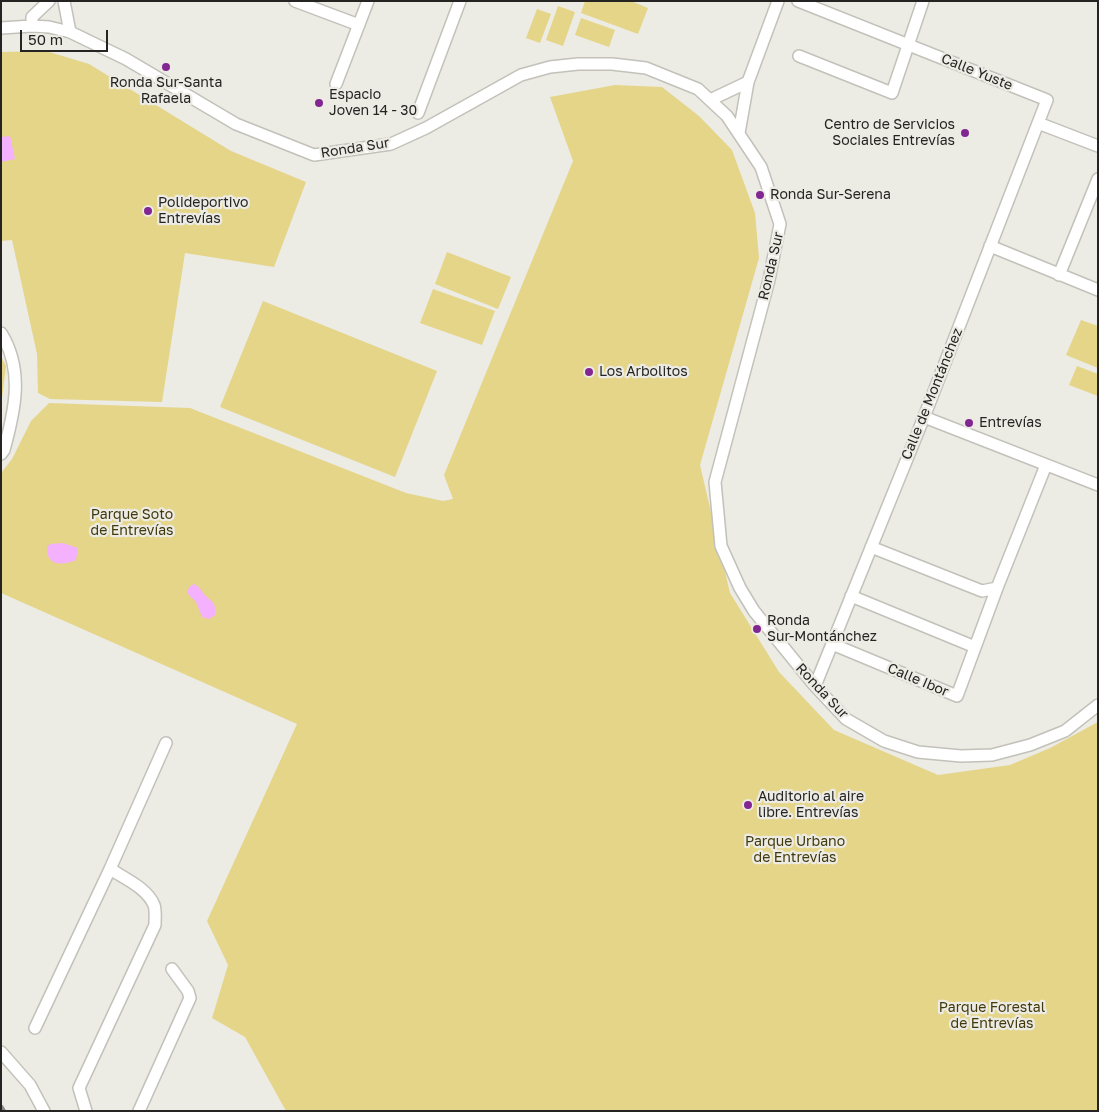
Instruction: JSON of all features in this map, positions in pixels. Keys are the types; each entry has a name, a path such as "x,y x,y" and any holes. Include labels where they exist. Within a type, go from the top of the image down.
{"street":[{"path":"32,26 32,17 50,1"},
{"path":"64,1 70,32"},
{"path":"296,1 359,25"},
{"path":"336,84 368,1"},
{"path":"418,113 460,1"},
{"path":"739,133 748,82 778,1"},
{"name":"Calle Yuste","path":"798,1 1047,100"},
{"path":"800,56 892,93 923,1"},
{"name":"Ronda Sur","path":"1,28 32,26 49,27 70,32 126,59 236,124 314,155 391,144 426,128 522,75 550,67 604,64 646,68 698,89 727,116 761,167 780,224 769,280 715,482 721,546 740,588 754,611 814,686 846,719 884,741 918,752 960,756 992,754 1030,745 1064,732 1098,705"},
{"path":"710,100 748,82"},
{"name":"Calle de Montánchez","path":"814,686 924,417 1047,100"},
{"path":"1038,123 1098,146"},
{"path":"1059,275 1098,179"},
{"path":"990,246 1098,290"},
{"path":"1,333 7,342 15,373 16,402 7,441 1,454"},
{"path":"924,417 1098,485"},
{"name":"Calle Ibor","path":"832,644 956,696 996,588 1046,464"},
{"path":"871,547 982,591 996,588"},
{"path":"851,596 975,647"},
{"path":"35,1028 110,869 166,743"},
{"path":"86,1111 79,1088 154,925 156,911 146,893 110,869"},
{"path":"139,1111 190,998 188,990 172,969"},
{"path":"1,1052 30,1085 44,1111"}],"green space":[{"path":"585,1 631,1 648,8 638,34 581,13"},
{"path":"558,6 575,12 563,46 546,40"},
{"path":"537,9 551,14 540,43 526,38"},
{"path":"581,18 615,30 609,47 575,35"},
{"name":"Polideportivo Entrevías","path":"46,51 89,64 231,151 306,182 274,267 185,253 162,402 50,399 38,393 37,354 12,240 1,241 1,52"},
{"path":"615,85 662,87 699,116 732,150 755,213 759,258 700,465 730,593 779,672 834,730 938,775 1010,765 1050,748 1098,722 1098,1111 286,1111 245,1037 212,1018 228,965 207,921 297,724 1,593 1,473 12,459 31,421 49,403 190,408 406,493 443,501 453,499 444,475 573,161 550,97"},
{"path":"447,252 511,277 498,309 435,284"},
{"path":"433,289 495,311 482,345 420,323"},
{"path":"263,301 437,371 395,477 220,407"},
{"path":"1081,320 1098,326 1098,368 1066,355"},
{"path":"1,356 6,366 1,406"},
{"path":"1077,366 1098,374 1098,396 1069,385"}],"shaded area":[{"path":"10,136 15,159 1,162 1,137"},
{"path":"63,543 78,548 76,560 60,564 49,558 47,547 50,544"},
{"path":"194,584 215,606 215,615 209,619 202,617 196,602 187,593 189,587"}],"railway":[{"path":"1,1106 4,1111"}],"place":[{"name":"Ronda Sur-Santa Rafaela","path":"166,67"},
{"name":"Espacio Joven 14 - 30","path":"319,103"},
{"name":"Centro de Servicios Sociales Entrevías","path":"965,133"},
{"name":"Ronda Sur-Serena","path":"760,195"},
{"name":"Polideportivo Entrevías","path":"148,211"},
{"name":"Los Arbolitos","path":"589,372"},
{"name":"Entrevías","path":"969,423"},
{"name":"Ronda Sur-Montánchez","path":"757,629"},
{"name":"Auditorio al aire libre. Entrevías","path":"748,805"}],"park label":[{"name":"Parque Soto de Entrevías","path":"132,524"},
{"name":"Parque Urbano de Entrevías","path":"795,850"},
{"name":"Parque Forestal de Entrevías","path":"992,1016"}]}
